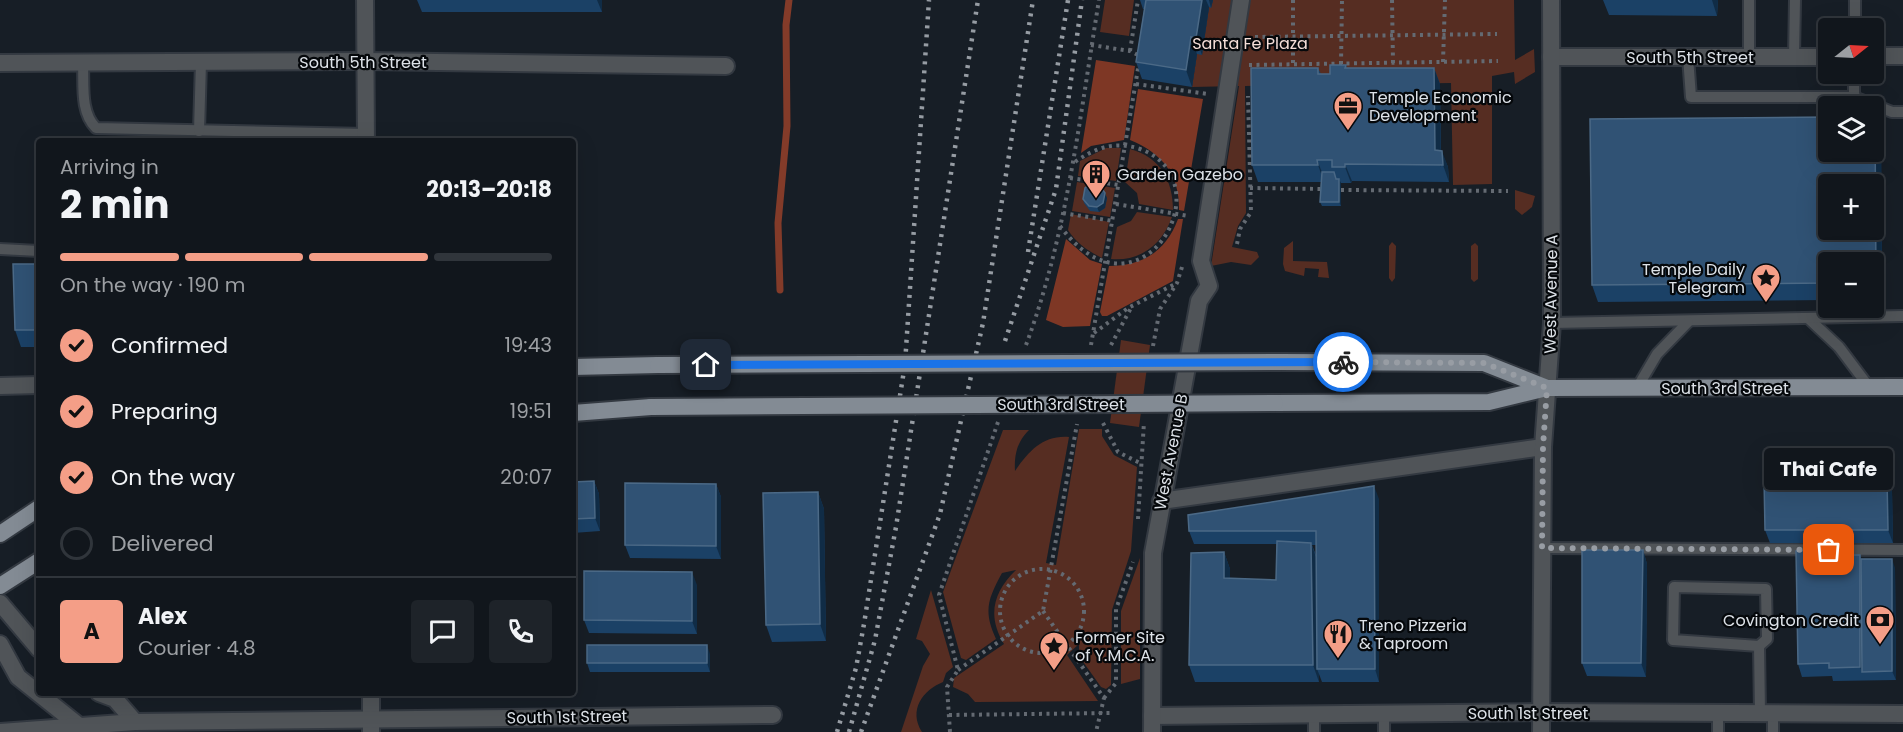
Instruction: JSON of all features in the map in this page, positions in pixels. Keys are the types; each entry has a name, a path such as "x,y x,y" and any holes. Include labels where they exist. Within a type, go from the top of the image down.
{"main road":[{"name":"South 3rd Street","path":"576,367 1281,362 1484,363 1547,388"},
{"name":"South 3rd Street","path":"576,413 651,407 1489,402 1547,388 1903,387"},
{"path":"0,534 36,510"},
{"path":"0,586 36,563"}],"street":[{"path":"365,0 366,137"},
{"name":"West Avenue B","path":"1152,724 1153,553 1199,302 1209,286 1201,261 1241,0"},
{"name":"West Avenue A","path":"1541,732 1543,447 1552,323 1551,0"},
{"path":"1884,56 1903,56"},
{"name":"South 5th Street","path":"1551,57 1818,57"},
{"name":"South 5th Street","path":"0,63 365,61 726,66"},
{"path":"0,386 36,385"},
{"path":"1161,501 1543,447"},
{"path":"0,603 36,645"},
{"path":"0,644 18,677 36,691"},
{"path":"42,696 78,725"},
{"path":"107,696 115,699 135,722"},
{"path":"371,696 371,725"},
{"name":"South 1st Street","path":"1152,724 1314,715 1384,714 1540,712 1903,714"},
{"name":"South 1st Street","path":"0,732 135,722 371,725 773,715"}],"lane":[{"path":"1749,0 1749,57"},
{"path":"1794,57 1795,0"},
{"path":"1855,0 1855,18"},
{"path":"1688,57 1691,97 1818,97"},
{"path":"199,131 201,62"},
{"path":"83,63 85,108 88,120 96,128 366,137"},
{"path":"1884,109 1892,112 1903,112"},
{"path":"0,249 36,251"},
{"path":"1552,323 1903,316"},
{"path":"1808,318 1839,347 1869,387"},
{"path":"1637,388 1657,354 1688,322"},
{"path":"1542,548 1903,550"},
{"path":"1674,587 1766,589 1767,639 1759,646 1673,640 1674,587"},
{"path":"1759,646 1766,713 1773,732"},
{"path":"1718,713 1718,732"},
{"path":"1384,714 1384,732"},
{"path":"1314,715 1314,732"}],"path":[{"path":"1130,51 1138,0"},
{"path":"1293,0 1293,64"},
{"path":"1341,64 1342,0"},
{"path":"1392,0 1393,63"},
{"path":"1443,62 1445,0"},
{"path":"1250,37 1497,34"},
{"path":"1247,76 1248,56"},
{"path":"1247,65 1498,61"},
{"path":"1136,84 1208,94"},
{"path":"1237,244 1240,229 1251,212 1248,88"},
{"path":"1059,225 1076,246 1092,257 1109,263 1127,263 1144,257 1159,246 1170,231 1176,213 1176,196 1171,178 1160,163 1146,152 1128,145 1109,145 1091,150 1072,164"},
{"path":"1069,178 1119,185"},
{"path":"1250,188 1322,189"},
{"path":"1341,190 1509,191"},
{"path":"1116,204 1190,216"},
{"path":"1063,213 1113,221"},
{"path":"1094,333 1107,321 1128,308 1177,283"},
{"path":"1036,570 1057,572 1074,584 1081,596 1083,616 1077,635 1067,645 1049,652 1029,651 1007,635 1001,623 1000,608 1003,594 1011,582 1022,574 1036,570"},
{"path":"1043,611 1104,698 1096,732"},
{"path":"949,715 1111,713"}],"green space":[{"path":"1105,0 1134,0 1129,36 1100,32"},
{"name":"Santa Fe Plaza","path":"1213,0 1514,0 1515,60 1534,49 1535,72 1515,84 1514,72 1492,76 1492,184 1453,185 1451,83 1245,86 1246,213 1238,226 1232,247 1257,252 1259,257 1251,265 1231,262 1211,266 1239,86 1192,87 1197,54 1202,54 1209,7"},
{"path":"1106,148 1121,148 1116,181 1078,176 1080,161"},
{"path":"1130,149 1149,158 1163,171 1170,189 1173,210 1139,204 1137,193 1125,182"},
{"path":"1077,182 1115,188 1110,217 1072,211"},
{"path":"1515,190 1535,196 1532,207 1522,215 1515,209"},
{"path":"1137,212 1172,217 1163,235 1149,249 1132,257 1111,259 1117,227 1131,221"},
{"path":"1071,214 1109,222 1102,258 1083,247 1071,235 1068,230"},
{"path":"1293,241 1293,261 1327,262 1329,278 1318,277 1319,269 1305,268 1304,276 1285,271 1284,248"},
{"path":"1392,242 1396,246 1395,278 1392,282 1389,278 1389,246"},
{"path":"1475,243 1478,246 1478,279 1474,282 1471,279 1471,246"},
{"path":"1121,340 1150,345 1139,427 1110,423"},
{"path":"1079,429 1102,429 1102,436 1114,455 1137,467 1131,551 1112,610 1111,685 1106,689 1101,687 1079,656 1079,644 1067,655 1098,701 975,702 968,694 953,687 954,678 1004,644 995,624 995,605 1002,587 1016,570 1002,573 993,590 988,613 996,639 966,660 961,658 943,592 1003,430 1029,430 1017,449 1015,471 1031,451 1044,442 1069,437 1046,563 1056,565"},
{"path":"1140,558 1140,679 1121,684 1121,611"},
{"path":"931,590 953,667 946,673 943,682 929,690 920,702 917,716 922,732 901,732 923,666 930,654 922,641 916,639"}],"shaded area":[{"path":"1096,60 1135,66 1124,140 1091,146 1081,153"},
{"path":"1138,89 1203,99 1184,211 1179,210 1176,186 1167,167 1151,152 1130,140"},
{"path":"1178,219 1183,219 1173,281 1107,316 1102,316 1100,312 1109,266 1132,263 1152,255 1167,240"},
{"path":"1066,239 1090,260 1102,264 1090,326 1063,327 1046,320"}],"building":[{"path":"1146,0 1202,0 1196,38 1191,37 1186,70 1136,62"},
{"name":"Temple Economic Development","path":"1330,65 1346,65 1345,68 1434,68 1435,150 1442,151 1443,165 1345,164 1345,167 1332,167 1332,160 1317,160 1318,165 1252,165 1251,68 1318,68 1318,74 1330,74"},
{"path":"1818,117 1818,162 1875,162 1875,174 1818,174 1818,240 1876,240 1876,252 1818,252 1818,283 1592,285 1590,119"},
{"path":"1322,172 1334,172 1336,179 1339,179 1339,202 1320,202"},
{"name":"Garden Gazebo","path":"1091,183 1100,186 1105,193 1103,203 1097,207 1089,206 1083,199 1085,188"},
{"path":"13,264 36,264 36,330 15,330"},
{"path":"1887,478 1888,530 1765,530 1764,479"},
{"path":"594,481 595,518 576,519 576,482"},
{"path":"625,483 716,484 716,546 625,545"},
{"path":"1374,486 1375,669 1317,669 1316,531 1189,531 1188,515"},
{"path":"818,492 820,624 766,625 763,493"},
{"path":"1277,541 1311,543 1313,665 1189,665 1191,553 1224,552 1224,578 1276,580"},
{"path":"1582,550 1643,550 1641,663 1582,663"},
{"path":"1826,550 1828,555 1860,555 1860,667 1829,668 1829,663 1798,664 1796,551"},
{"path":"1861,559 1892,559 1892,671 1862,672"},
{"path":"584,571 692,572 692,621 584,620"},
{"path":"587,645 707,645 707,663 587,663"}],"waterway":[{"path":"780,290 778,223 787,126 786,25 789,0"}],"railway":[{"path":"837,732 856,668 905,364 929,0"},
{"path":"849,732 875,640 896,527 978,0"},
{"path":"861,732 940,514 983,323 1033,0"},
{"path":"1028,252 1068,0"},
{"path":"1005,341 1056,189 1082,0"}],"way so far":[{"path":"1343,362 1484,363 1547,388 1543,447 1542,548 1829,550"}],"place":[{"name":"Temple Economic Development","path":"1348,132"},
{"name":"Garden Gazebo","path":"1096,200"},
{"name":"Temple Daily Telegram","path":"1766,304"},
{"name":"Thai Cafe","path":"1829,550"},
{"name":"Covington Credit","path":"1880,646"},
{"name":"Treno Pizzeria & Taproom","path":"1338,660"},
{"name":"Former Site of Y.M.C.A.","path":"1054,672"}],"route":[{"path":"706,365 1343,362"}]}
